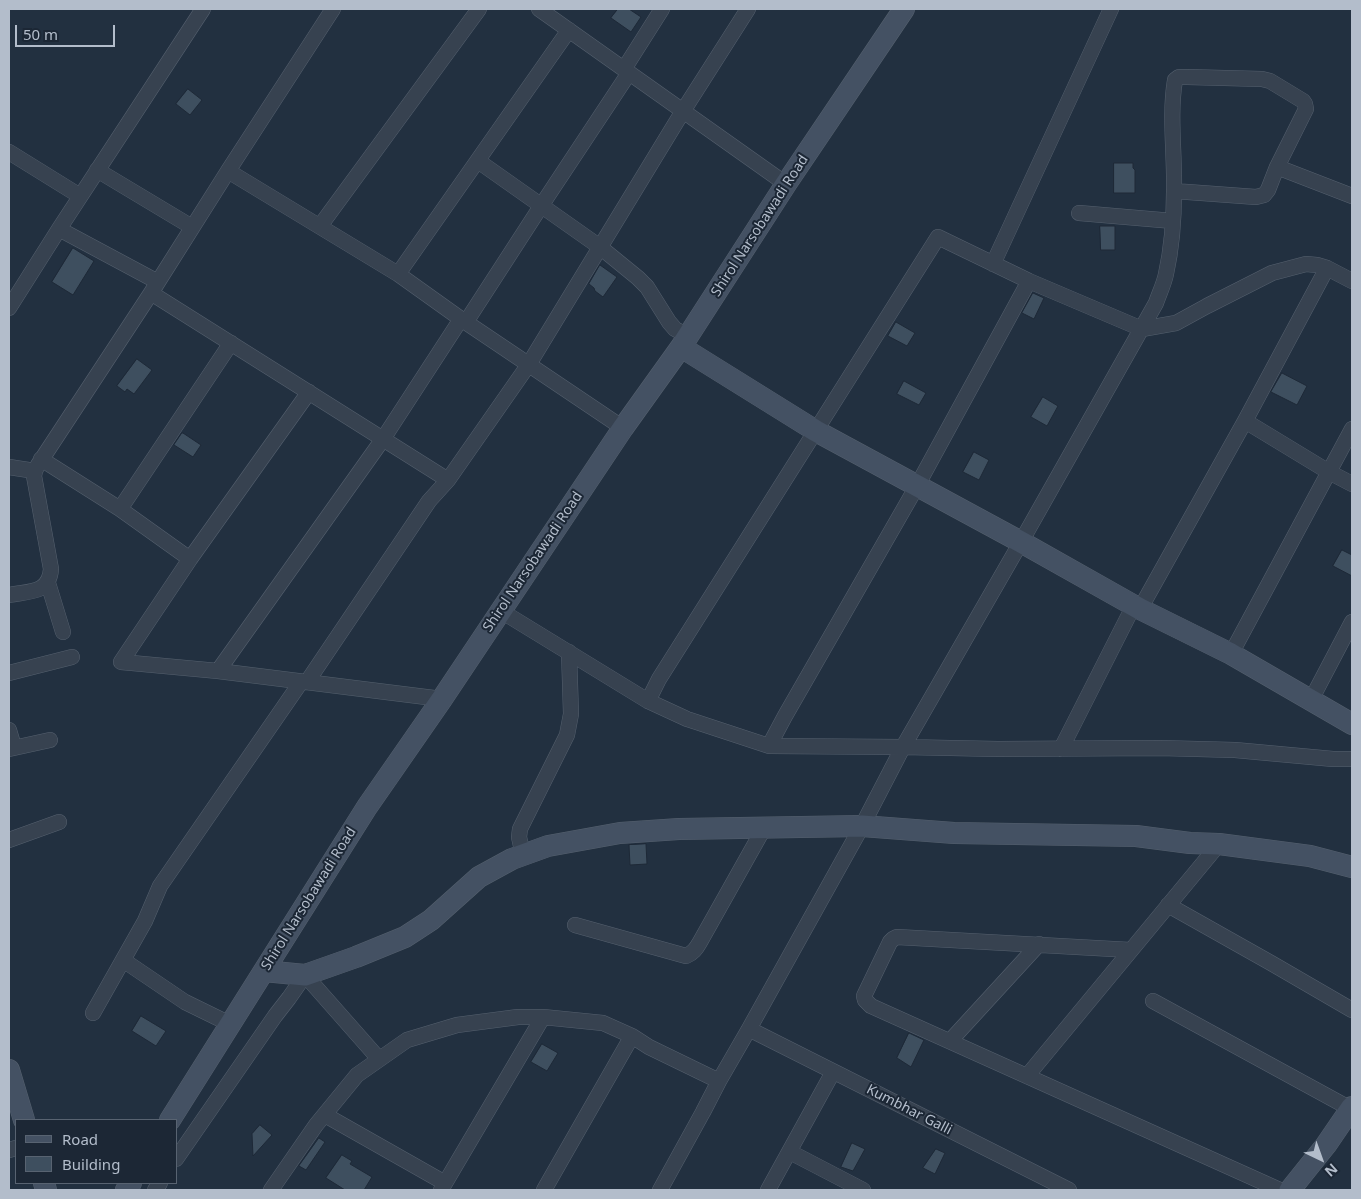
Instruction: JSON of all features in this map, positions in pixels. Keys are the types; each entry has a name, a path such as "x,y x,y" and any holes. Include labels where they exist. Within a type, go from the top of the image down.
{"street":[{"path":"9,308 203,9"},
{"path":"63,632 48,583 51,569 34,476 38,465 333,9"},
{"path":"320,226 479,9"},
{"path":"539,9 786,184"},
{"path":"218,670 383,439 464,321 541,206 627,71 662,9"},
{"path":"93,1013 145,921 160,886 430,501 448,480 529,364 748,9"},
{"name":"Shirol Narsobawadi Road","path":"171,1119 367,807 442,700 623,428 685,342 786,184 902,9"},
{"path":"993,264 1111,9"},
{"path":"398,274 569,30"},
{"path":"660,1190 862,826 903,747 1156,303 1166,275 1173,221 1173,111 1175,80 1179,77 1262,79 1270,81 1303,100 1306,109 1264,195 1256,197 1174,191"},
{"path":"9,152 80,196"},
{"path":"478,161 600,247 638,278 647,287 669,322 685,342 816,430 1137,607 1230,654 1352,724"},
{"path":"1277,167 1352,196"},
{"path":"98,170 192,227"},
{"path":"228,171 398,274 464,321 623,428"},
{"path":"1079,213 1173,221"},
{"path":"59,229 154,287 231,343 448,480"},
{"path":"648,701 659,679 938,236 1029,281 1142,329 1176,323 1272,273 1306,264 1328,268 1352,281"},
{"path":"1062,749 1137,607 1245,421 1328,268"},
{"path":"769,746 917,486 1029,281"},
{"path":"120,509 231,343"},
{"path":"309,392 190,559 121,662 218,670 442,700"},
{"path":"1245,421 1352,484"},
{"path":"1230,654 1352,429"},
{"path":"9,467 38,465 120,509 190,559"},
{"path":"9,595 41,588 48,583"},
{"path":"501,611 648,701 687,719 769,746 1062,749 1160,748 1235,750 1332,759 1352,759"},
{"path":"1311,700 1352,622"},
{"path":"523,855 520,830 567,735 571,714 569,652"},
{"path":"9,673 72,657"},
{"path":"9,730 11,748 50,740"},
{"path":"9,840 59,822"},
{"path":"264,971 305,975 356,957 405,937 431,920 479,877 512,860 548,846 620,833 679,829 862,826 954,833 1136,836 1190,843 1219,844 1310,856 1352,867"},
{"path":"574,925 686,956 691,954 700,942 764,828"},
{"path":"1027,1076 1219,844"},
{"path":"1168,905 1271,962 1352,1010"},
{"path":"1131,950 897,937 890,942 864,996 871,1006 1280,1190"},
{"path":"950,1041 1040,944"},
{"path":"123,960 185,1002 230,1024"},
{"path":"305,975 379,1059"},
{"path":"178,1156 305,975"},
{"path":"1153,1001 1351,1108 1326,1145 1290,1190"},
{"path":"271,1190 316,1125 357,1075 407,1040 457,1025 518,1017 543,1017 603,1023 719,1081"},
{"path":"325,1115 443,1187 543,1017"},
{"name":"Kumbhar Galli","path":"749,1029 1069,1190"},
{"path":"544,1190 632,1036"},
{"path":"9,1070 24,1119"},
{"path":"768,1190 833,1072"},
{"path":"790,1152 863,1190"}],"building":[{"path":"618,9 629,9 641,17 631,32 611,18"},
{"path":"188,89 202,100 190,115 176,104"},
{"path":"1114,163 1133,163 1135,170 1135,193 1114,193"},
{"path":"1100,226 1115,226 1115,250 1101,250"},
{"path":"73,248 94,261 73,295 52,282"},
{"path":"600,265 617,277 603,297 589,284"},
{"path":"1033,293 1044,298 1034,319 1022,313"},
{"path":"896,322 915,333 907,346 888,336"},
{"path":"137,359 152,370 134,394 127,389 125,392 117,386"},
{"path":"1282,373 1307,386 1297,405 1271,392"},
{"path":"904,381 926,393 919,405 897,394"},
{"path":"1043,397 1058,406 1047,426 1031,417"},
{"path":"182,433 201,445 193,457 174,445"},
{"path":"974,452 989,460 979,480 963,472"},
{"path":"1342,550 1352,555 1352,576 1333,566"},
{"path":"646,844 647,864 630,865 629,845"},
{"path":"141,1016 166,1031 156,1046 132,1031"},
{"path":"909,1033 924,1040 911,1067 897,1058"},
{"path":"542,1044 558,1053 547,1071 531,1062"},
{"path":"260,1125 272,1135 253,1156 252,1134"},
{"path":"319,1138 325,1142 306,1170 299,1166"},
{"path":"852,1143 865,1149 853,1171 841,1167"},
{"path":"936,1149 945,1153 935,1174 923,1168"},
{"path":"342,1155 352,1161 350,1164 372,1177 364,1190 345,1190 326,1178"}]}
